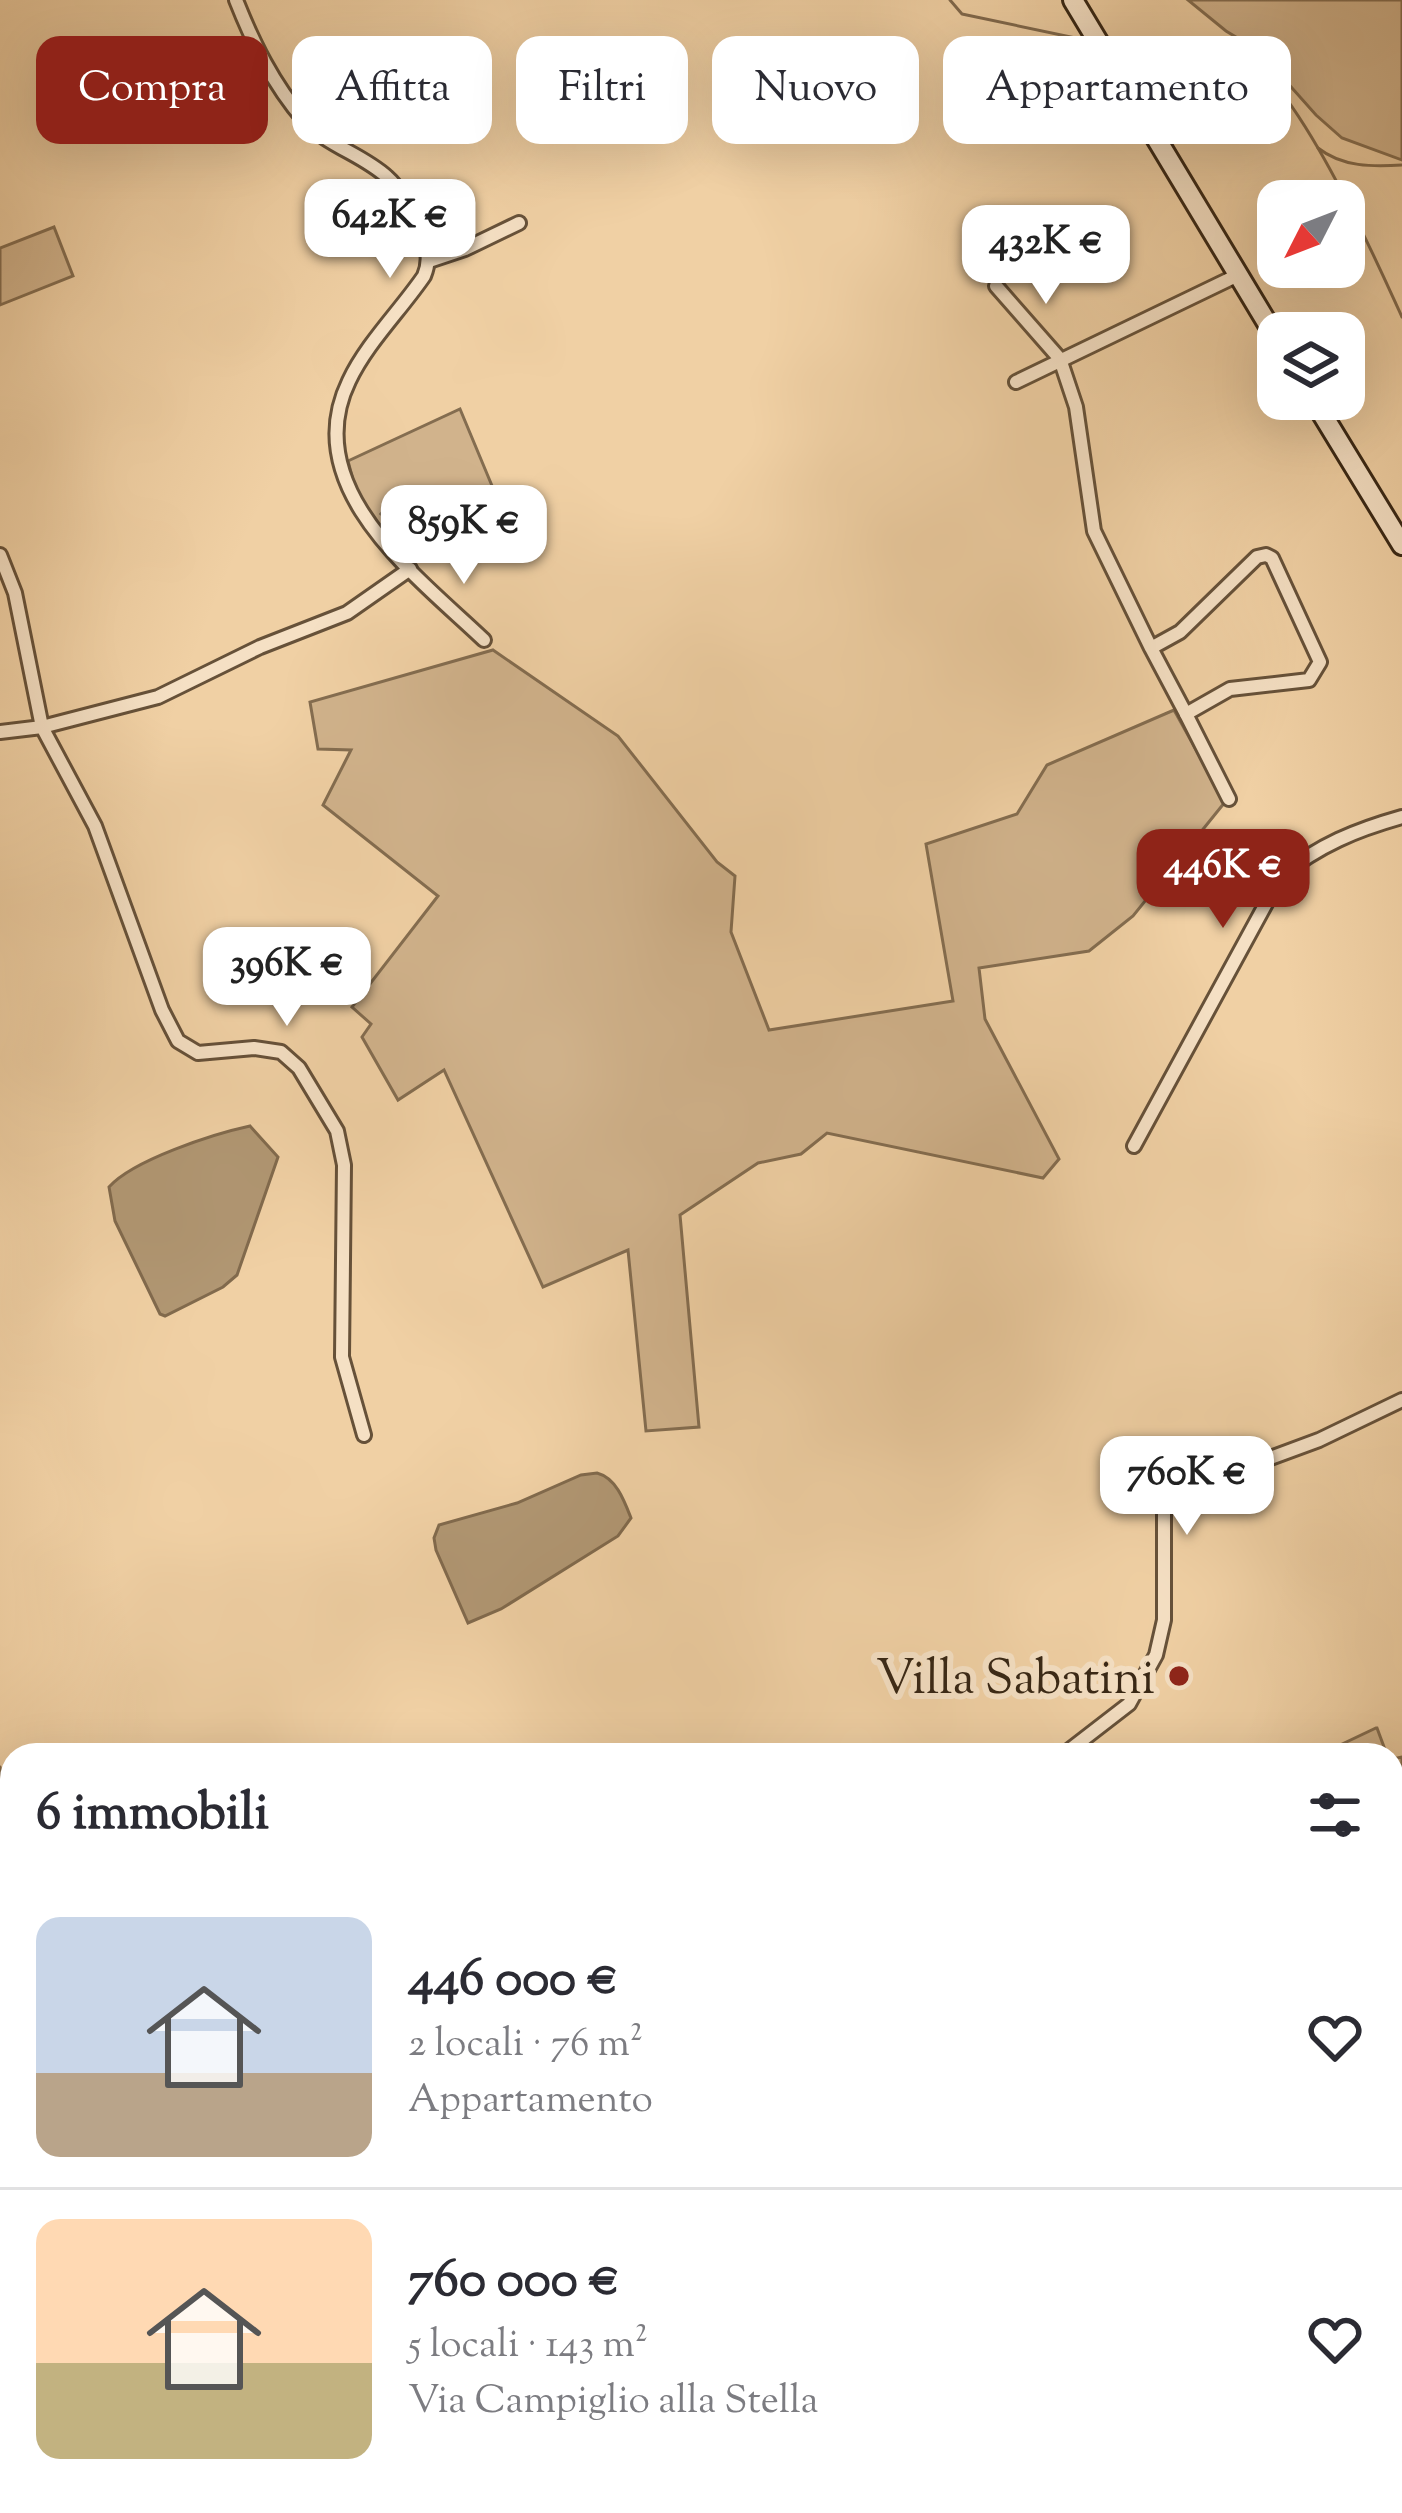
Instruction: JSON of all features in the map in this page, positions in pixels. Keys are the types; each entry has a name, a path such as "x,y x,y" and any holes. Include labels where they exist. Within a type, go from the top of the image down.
{"main road":[{"path":"1073,0 1260,312"},
{"path":"1326,420 1402,545"}],"street":[{"path":"236,0 257,52 303,119 395,185 427,247 424,276 352,375 337,424 345,473 359,510 484,640"},
{"path":"429,261 518,223"},
{"path":"1016,382 1238,275"},
{"path":"996,286 1060,359 1076,407 1094,531 1229,799"},
{"path":"0,555 15,592 42,727 95,826 162,1010 178,1041 198,1053 254,1048 281,1052 299,1068 337,1131 344,1165 341,1358 364,1435"},
{"path":"1150,648 1180,632 1257,557 1272,558 1318,654 1314,677 1229,689 1186,715"},
{"path":"0,732 42,727 158,697 278,639 347,614 410,568"},
{"path":"1134,1146 1281,876 1308,854 1347,833 1402,817"},
{"path":"1079,1743 1129,1704 1156,1654 1164,1620 1164,1506 1184,1475 1210,1466 1246,1467 1319,1440 1402,1400"}],"shaded area":[{"path":"1188,0 1402,0 1402,160 1342,138 1316,115 1291,87 1291,36 1234,36"},
{"path":"54,227 73,276 0,305 0,248"},
{"path":"460,409 495,493 436,522 401,491 381,514 393,525 384,533 359,503 348,461"},
{"path":"493,650 618,736 717,862 735,876 731,932 769,1030 953,1001 926,844 1017,814 1047,765 1174,710 1225,802 1133,916 1089,951 979,968 985,1019 1059,1159 1043,1178 827,1133 801,1154 758,1163 680,1215 699,1427 646,1431 628,1250 543,1287 444,1070 398,1100 362,1037 371,1024 352,1007 438,896 323,805 351,750 318,749 310,702"},
{"path":"250,1126 278,1157 237,1275 223,1287 165,1316 160,1314 115,1221 109,1187 154,1158"},
{"path":"597,1473 614,1485 631,1518 618,1536 501,1609 468,1623 436,1550 439,1525"},
{"path":"1376,1728 1383,1743 1344,1743"}],"waterway":[{"path":"950,0 962,14 1066,36"},
{"path":"1291,107 1326,162 1402,317"},
{"path":"1318,148 1347,162 1402,165"}],"place":[{"name":"Villa Sabatini","path":"1179,1676"}]}
